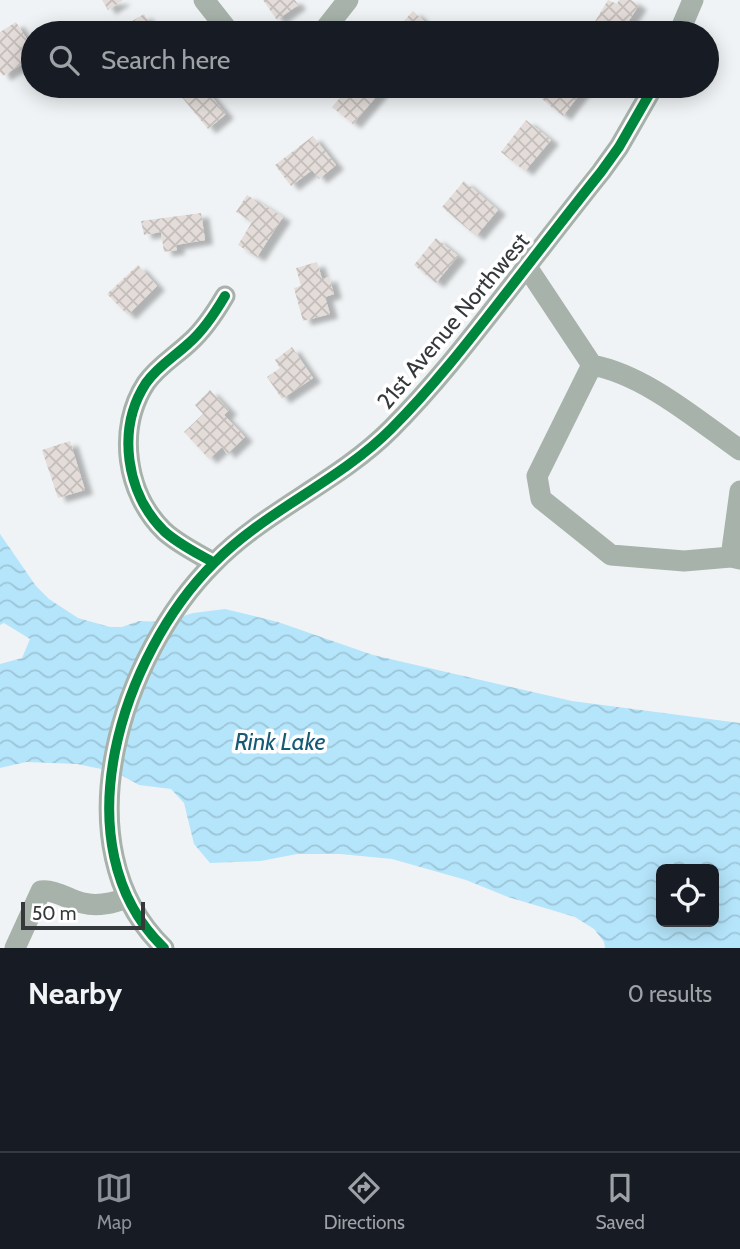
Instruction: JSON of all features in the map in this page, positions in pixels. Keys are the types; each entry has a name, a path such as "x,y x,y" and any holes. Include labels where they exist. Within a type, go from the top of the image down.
{"street":[{"path":"204,0 221,21"},
{"path":"331,21 348,0"},
{"path":"684,21 693,0"},
{"name":"21st Avenue Northwest","path":"164,948 136,915 127,898 115,864 110,827 115,754 127,709 161,631 181,599 214,562 248,532 351,463 389,431 432,386 619,147 647,98"},
{"path":"527,267 592,365 609,368 635,379 740,450"},
{"path":"214,562 165,532 148,513 132,478 129,444 134,409 146,383 161,365 201,331 225,296"},
{"path":"592,365 537,476 541,499 611,555 684,561 735,558 740,491"},
{"path":"15,948 41,891 52,891 84,904 111,904 127,898"}],"water":[{"name":"Rink Lake","path":"0,534 36,586 49,599 78,618 110,627 122,627 139,621 164,622 193,613 225,609 278,622 373,655 572,701 740,723 740,948 605,948 604,942 594,929 575,917 508,897 466,880 392,859 340,854 297,854 261,861 210,863 194,844 184,803 171,789 139,785 116,772 77,764 26,762 0,768 0,664 22,658 30,639 4,623 0,625"}],"building":[{"path":"102,0 123,0 108,10"},
{"path":"263,0 295,0 298,5 277,20"},
{"path":"608,0 617,4 619,0 631,0 639,5 629,21 595,21"},
{"path":"413,11 424,21 404,21"},
{"path":"144,14 148,21 132,21"},
{"path":"16,22 21,30 21,65 3,76 0,72 0,32"},
{"path":"183,98 213,98 226,114 208,129"},
{"path":"340,98 375,98 353,124 332,107"},
{"path":"543,98 577,98 563,116"},
{"path":"526,120 551,140 525,171 501,152"},
{"path":"313,136 336,165 319,179 312,170 291,186 275,165"},
{"path":"464,181 498,210 476,236 442,207"},
{"path":"247,195 283,217 257,257 238,245 252,222 236,212"},
{"path":"201,213 205,240 176,245 177,250 164,252 161,232 144,235 141,221"},
{"path":"436,238 458,256 436,283 414,265"},
{"path":"317,262 322,279 329,277 334,294 325,297 330,314 303,321 294,288 301,286 296,268"},
{"path":"138,265 157,286 128,315 107,294"},
{"path":"292,347 313,378 282,399 267,377 280,368 275,360"},
{"path":"210,390 229,410 224,415 245,437 227,454 222,447 209,459 184,432 203,414 195,405"},
{"path":"70,441 85,490 58,498 42,450"}],"cycle path":[{"path":"164,948 132,906 114,857 109,805 115,751 130,697 153,647 181,601 234,544 370,448 421,397 477,331 601,172 647,98"},
{"path":"214,563 169,536 151,516 134,480 128,440 131,420 146,383 200,333 225,296"}]}
